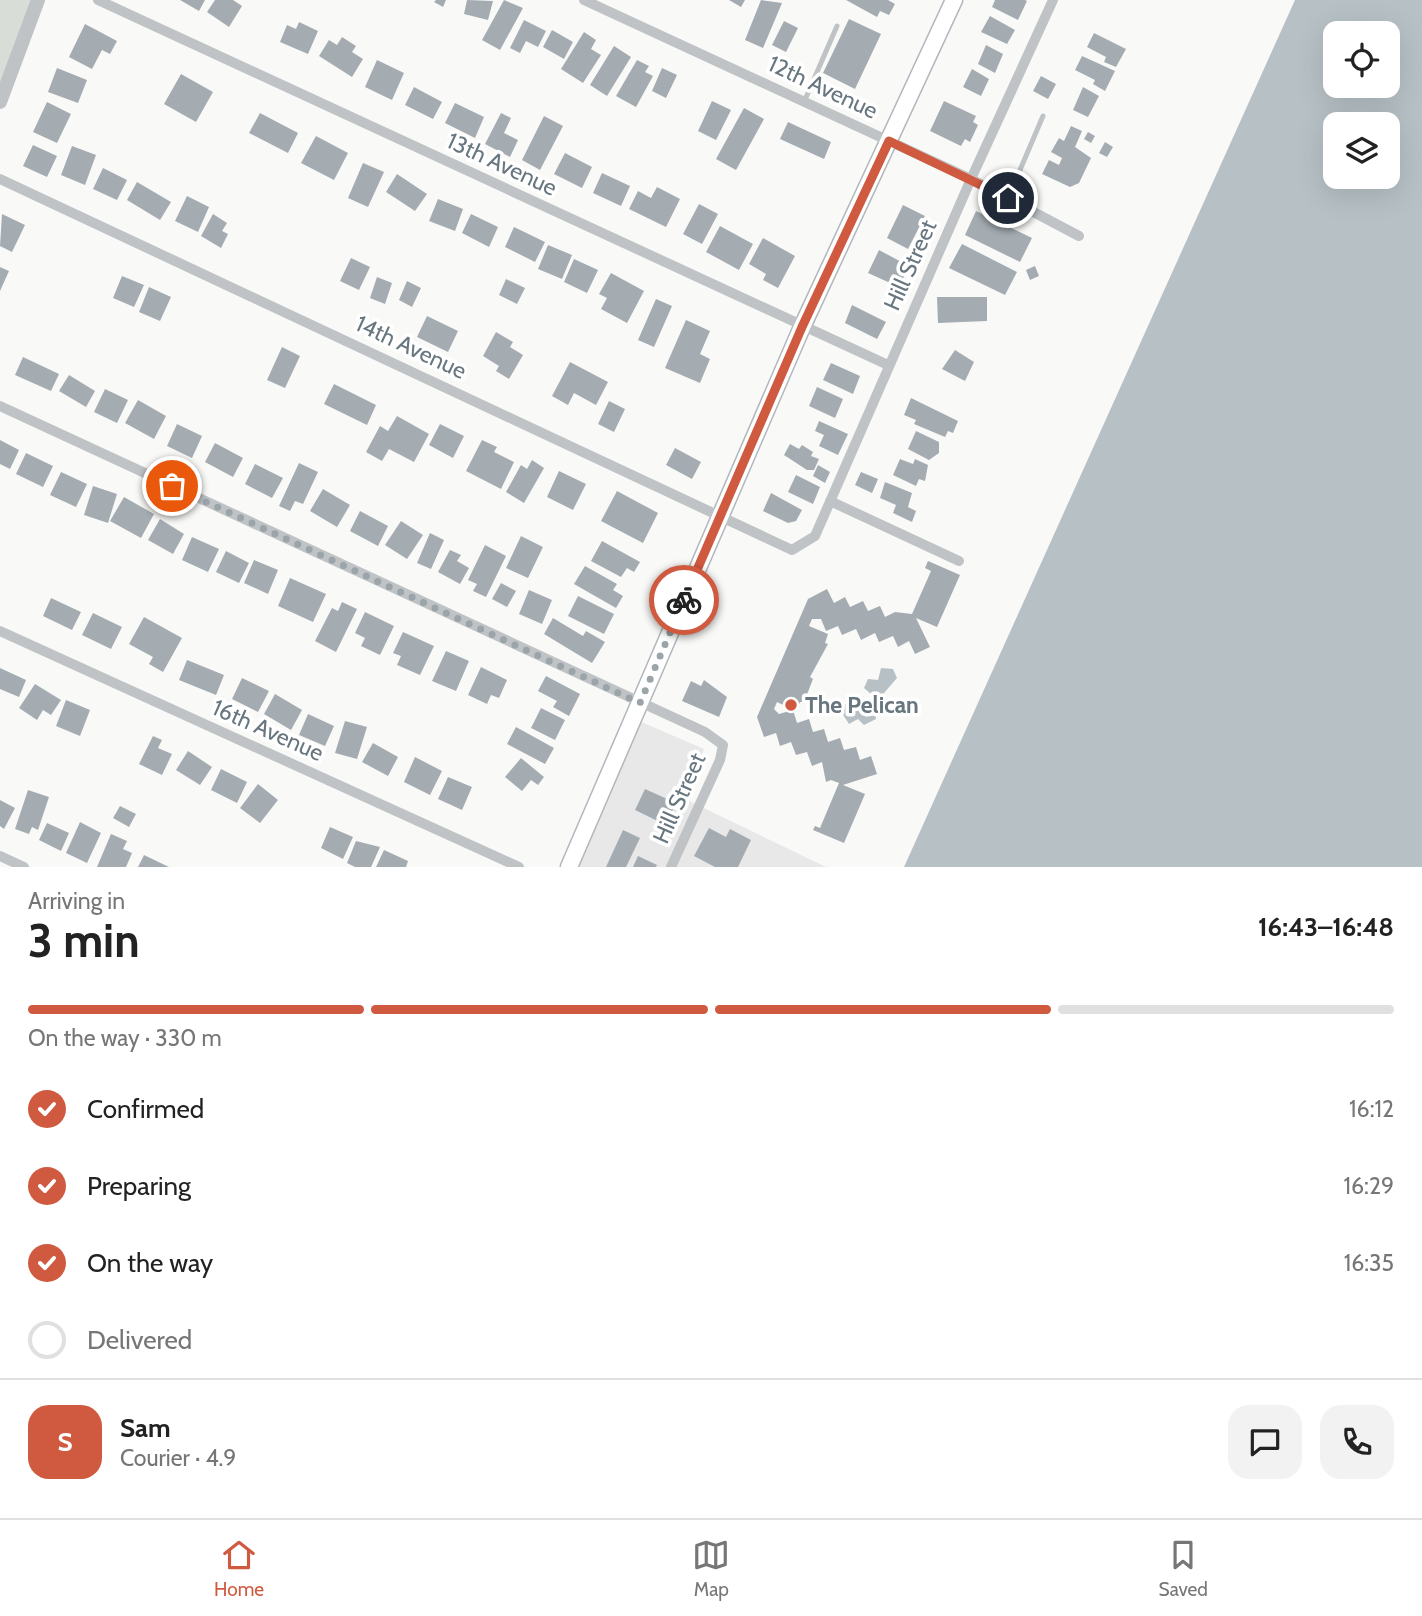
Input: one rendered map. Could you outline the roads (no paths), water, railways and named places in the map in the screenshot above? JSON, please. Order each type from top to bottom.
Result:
[{"type":"main road","points":[[569,867],[802,327],[954,0]]},
{"type":"street","points":[[0,102],[38,0]]},
{"type":"street","name":"13th Avenue","points":[[98,0],[888,365]]},
{"type":"street","name":"12th Avenue","points":[[584,0],[971,179],[1079,236]]},
{"type":"street","name":"Hill Street","points":[[804,545],[815,536],[888,365],[1053,0]]},
{"type":"street","name":"14th Avenue","points":[[0,178],[792,550],[804,545]]},
{"type":"street","points":[[0,406],[640,703]]},
{"type":"street","points":[[830,501],[959,561]]},
{"type":"street","name":"16th Avenue","points":[[0,631],[520,867]]},
{"type":"street","name":"Hill Street","points":[[640,703],[705,732],[723,745],[720,760],[671,867]]},
{"type":"street","points":[[0,856],[24,867]]},
{"type":"lane","points":[[804,102],[837,26]]},
{"type":"lane","points":[[1008,198],[1044,116]]},
{"type":"place","name":"The Pelican","points":[[791,705]]}]
